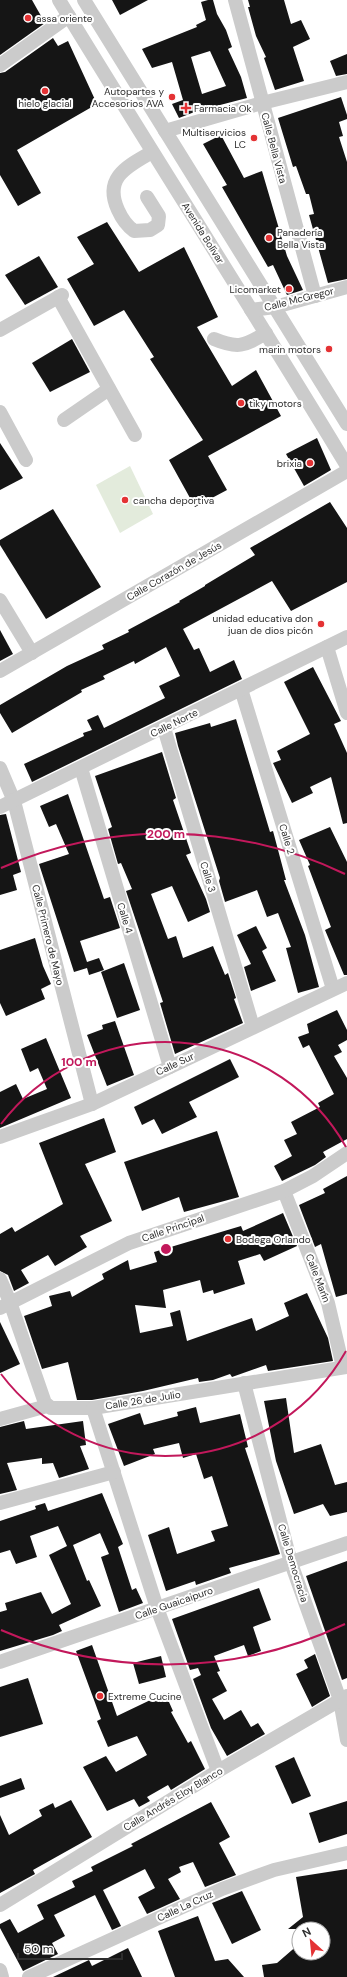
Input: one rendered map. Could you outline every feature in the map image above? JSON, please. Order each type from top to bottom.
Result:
[{"type":"street","name":"Avenida Bolívar","points":[[59,0],[347,466]]},
{"type":"street","points":[[84,0],[347,424]]},
{"type":"street","name":"Calle Bella Vista","points":[[235,0],[315,296]]},
{"type":"street","points":[[0,65],[69,16]]},
{"type":"street","points":[[165,132],[262,103],[347,82]]},
{"type":"street","points":[[147,197],[159,216],[158,225],[150,230],[134,231],[126,225],[121,217],[114,202],[112,191],[116,178],[126,168],[152,152]]},
{"type":"street","name":"Calle McGregor","points":[[251,310],[275,307],[347,287]]},
{"type":"street","points":[[0,330],[60,296],[135,435]]},
{"type":"street","points":[[214,340],[226,344],[245,346],[266,334]]},
{"type":"street","points":[[64,420],[110,389]]},
{"type":"street","points":[[0,412],[26,460]]},
{"type":"street","name":"Calle Corazón de Jesús","points":[[0,671],[347,471]]},
{"type":"street","points":[[0,600],[32,653]]},
{"type":"street","name":"Calle Norte","points":[[0,807],[164,728],[347,637]]},
{"type":"street","points":[[327,647],[347,713]]},
{"type":"street","name":"Calle 2","points":[[241,689],[333,989]]},
{"type":"street","name":"Calle 3","points":[[164,728],[253,1027]]},
{"type":"street","name":"Calle Primero de Mayo","points":[[0,768],[14,801],[92,1104]]},
{"type":"street","name":"Calle 4","points":[[81,768],[170,1067]]},
{"type":"street","name":"Calle Sur","points":[[0,1138],[92,1104],[347,982]]},
{"type":"street","name":"Calle Principal","points":[[5,1305],[129,1242],[284,1191],[314,1176],[347,1153]]},
{"type":"street","name":"Calle Marín","points":[[284,1191],[328,1303],[345,1367]]},
{"type":"street","points":[[0,1279],[5,1305],[47,1406],[0,1419]]},
{"type":"street","name":"Calle 26 de Julio","points":[[47,1406],[51,1408],[93,1408],[345,1367]]},
{"type":"street","name":"Calle Democracia","points":[[244,1383],[291,1563],[344,1698],[347,1740]]},
{"type":"street","points":[[93,1408],[157,1608],[218,1771]]},
{"type":"street","points":[[0,1503],[114,1472]]},
{"type":"street","name":"Calle Guaicaipuro","points":[[0,1662],[347,1543]]},
{"type":"street","name":"Calle Andrés Eloy Blanco","points":[[0,1905],[218,1771],[344,1698]]},
{"type":"street","name":"Calle La Cruz","points":[[29,1977],[222,1888],[274,1870],[347,1853]]},
{"type":"street","points":[[0,1970],[2,1977]]},
{"type":"green space","name":"cancha deportiva","points":[[130,466],[153,514],[120,533],[96,485]]},
{"type":"building","points":[[0,0],[32,0],[45,23],[0,55]]},
{"type":"building","points":[[112,0],[148,0],[120,15]]},
{"type":"building","points":[[213,0],[217,14],[226,30],[232,47],[228,49],[241,77],[247,98],[197,111],[179,118],[172,104],[183,100],[172,62],[152,68],[142,49],[197,27],[196,25],[206,20],[201,2]],"holes":[[[210,51],[226,86],[202,94],[191,57]]]},
{"type":"building","points":[[248,0],[284,0],[291,24],[301,20],[310,39],[293,47],[304,81],[275,90],[264,58],[266,57],[256,36],[248,7],[250,7]]},
{"type":"building","name":"hielo glacial","points":[[53,38],[58,46],[68,41],[97,104],[17,150],[41,193],[18,206],[0,175],[0,73],[5,72]]},
{"type":"building","points":[[347,54],[347,74],[336,76],[330,61]]},
{"type":"building","points":[[341,97],[347,115],[347,119],[339,122],[343,136],[339,137],[347,162],[347,279],[328,283],[309,215],[314,214],[309,194],[306,194],[296,166],[293,167],[278,118]]},
{"type":"building","points":[[221,135],[244,178],[262,171],[287,256],[303,290],[287,295],[273,265],[268,267],[222,187],[227,185],[203,144]]},
{"type":"building","points":[[107,222],[139,272],[184,247],[218,317],[197,327],[232,386],[256,370],[281,416],[208,456],[227,490],[195,507],[169,460],[203,440],[150,359],[154,357],[124,310],[94,326],[67,279],[94,264],[77,237]]},
{"type":"building","points":[[39,256],[58,287],[25,305],[5,275]]},
{"type":"building","points":[[72,339],[90,372],[50,392],[32,363]]},
{"type":"building","name":"brixia","points":[[317,438],[331,470],[304,486],[286,454]]},
{"type":"building","points":[[0,443],[23,478],[0,490]]},
{"type":"building","points":[[330,502],[347,528],[347,582],[291,611],[272,581],[183,629],[194,650],[199,648],[210,672],[234,660],[242,679],[32,782],[24,764],[84,736],[83,733],[92,730],[87,720],[98,715],[104,728],[165,698],[159,686],[180,676],[166,647],[135,664],[134,661],[103,676],[105,679],[81,690],[82,692],[12,733],[0,713],[0,705],[67,666],[104,649],[102,645],[129,632],[128,630],[180,602],[179,601],[255,555],[250,548]]},
{"type":"building","points":[[53,509],[101,587],[46,619],[0,545],[0,540]]},
{"type":"building","points":[[0,630],[13,654],[0,661]]},
{"type":"building","points":[[313,667],[341,721],[334,724],[347,753],[347,823],[343,824],[331,777],[310,787],[313,793],[292,803],[273,763],[281,760],[277,751],[310,734],[284,682]]},
{"type":"building","points":[[236,719],[270,832],[273,831],[286,880],[284,880],[305,935],[319,987],[298,993],[286,948],[291,947],[278,913],[267,917],[257,890],[225,902],[219,881],[220,878],[175,733],[210,723],[211,727]]},
{"type":"building","points":[[162,752],[176,798],[173,800],[191,853],[186,855],[206,899],[210,912],[188,922],[172,886],[151,894],[168,939],[176,936],[183,958],[213,946],[225,975],[228,973],[236,998],[234,999],[243,1023],[175,1054],[160,1003],[163,1002],[126,891],[132,889],[121,863],[118,864],[108,829],[112,827],[95,776]]},
{"type":"building","points":[[68,794],[104,899],[110,897],[120,928],[80,941],[87,962],[99,958],[104,970],[89,975],[87,968],[74,972],[39,864],[69,854],[56,824],[49,827],[40,806]]},
{"type":"building","points":[[6,814],[21,872],[13,875],[17,890],[0,895],[0,815]]},
{"type":"building","points":[[330,827],[347,862],[347,975],[344,975],[325,930],[331,927],[308,866],[310,865],[299,840]]},
{"type":"building","points":[[256,926],[267,948],[262,951],[276,981],[251,991],[244,967],[251,964],[237,935]]},
{"type":"building","points":[[35,938],[43,966],[51,984],[41,989],[45,999],[6,1016],[0,1003],[0,950]]},
{"type":"building","points":[[124,963],[140,1010],[117,1018],[101,972]]},
{"type":"building","points":[[337,1010],[347,1030],[347,1040],[338,1045],[342,1052],[334,1056],[347,1078],[347,1139],[323,1152],[326,1157],[315,1165],[282,1181],[274,1166],[292,1156],[284,1140],[297,1134],[291,1122],[320,1107],[318,1103],[334,1094],[309,1045],[303,1048],[298,1037],[309,1033],[307,1024]]},
{"type":"building","points":[[115,1021],[134,1075],[107,1086],[87,1035],[103,1029],[102,1025]]},
{"type":"building","points":[[46,1038],[71,1098],[0,1128],[0,1092],[16,1084],[23,1099],[47,1089],[38,1068],[30,1072],[21,1049]]},
{"type":"building","points":[[230,1059],[239,1077],[189,1102],[197,1117],[162,1134],[154,1119],[142,1125],[134,1107]]},
{"type":"building","points":[[104,1118],[116,1152],[85,1164],[112,1221],[80,1236],[87,1247],[55,1266],[48,1255],[21,1270],[29,1283],[14,1291],[8,1275],[0,1271],[0,1234],[12,1227],[15,1232],[63,1204],[39,1143]]},
{"type":"building","points":[[217,1131],[239,1197],[184,1212],[179,1197],[142,1211],[124,1162]]},
{"type":"building","points":[[347,1176],[347,1294],[336,1297],[321,1244],[315,1247],[299,1205],[325,1193],[323,1189]]},
{"type":"building","points":[[283,1213],[297,1246],[264,1261],[260,1254],[238,1261],[245,1284],[214,1294],[213,1290],[203,1293],[200,1280],[163,1290],[166,1308],[135,1305],[140,1333],[173,1326],[170,1313],[180,1310],[187,1341],[252,1318],[256,1331],[289,1316],[284,1303],[307,1293],[328,1338],[333,1361],[268,1371],[266,1365],[232,1377],[230,1374],[213,1380],[199,1382],[198,1378],[143,1391],[92,1400],[77,1400],[68,1362],[42,1369],[24,1316],[52,1306],[49,1296],[70,1291],[72,1297],[104,1279],[102,1274],[128,1260],[130,1270],[157,1262],[154,1252],[241,1226],[243,1231]]},
{"type":"building","points":[[0,1322],[20,1364],[0,1373]]},
{"type":"building","points":[[286,1398],[294,1453],[321,1444],[335,1485],[347,1482],[347,1512],[330,1516],[323,1504],[294,1514],[276,1461],[264,1401]]},
{"type":"building","points":[[196,1407],[200,1423],[240,1414],[248,1447],[245,1448],[280,1554],[229,1568],[231,1573],[196,1585],[195,1581],[166,1591],[148,1535],[169,1527],[177,1554],[215,1541],[211,1531],[228,1526],[212,1476],[204,1479],[196,1454],[183,1458],[179,1443],[153,1449],[155,1454],[124,1466],[108,1424],[140,1413],[144,1425],[178,1416],[177,1412]]},
{"type":"building","points":[[24,1421],[26,1429],[83,1421],[86,1445],[80,1446],[89,1469],[59,1478],[53,1463],[42,1464],[42,1458],[7,1463],[17,1490],[0,1494],[0,1427]]},
{"type":"building","points":[[102,1493],[123,1544],[118,1547],[132,1590],[136,1588],[143,1603],[119,1612],[101,1557],[109,1554],[100,1533],[73,1545],[87,1581],[89,1580],[101,1606],[59,1625],[62,1631],[0,1651],[0,1612],[7,1610],[5,1603],[41,1592],[52,1614],[71,1604],[49,1555],[67,1546],[58,1526],[30,1536],[37,1557],[16,1564],[10,1550],[0,1553],[0,1521],[36,1509],[35,1506],[45,1503],[48,1511]]},
{"type":"building","points":[[347,1561],[347,1678],[342,1680],[306,1576]]},
{"type":"building","points":[[259,1588],[271,1620],[253,1627],[261,1651],[248,1656],[244,1645],[214,1656],[220,1671],[217,1672],[227,1691],[212,1699],[224,1720],[241,1710],[251,1727],[258,1723],[265,1734],[227,1756],[211,1728],[193,1679],[201,1675],[198,1668],[190,1670],[172,1619]]},
{"type":"building","points":[[92,1645],[117,1716],[165,1693],[173,1711],[171,1712],[188,1743],[191,1741],[205,1769],[171,1790],[168,1785],[147,1797],[150,1801],[139,1807],[134,1799],[107,1811],[83,1767],[106,1756],[116,1772],[147,1755],[137,1736],[108,1747],[97,1721],[101,1719],[76,1651]]},
{"type":"building","points":[[315,1654],[330,1696],[312,1707],[296,1674],[308,1668],[304,1660]]},
{"type":"building","points":[[161,1656],[166,1677],[139,1684],[133,1663]]},
{"type":"building","points":[[28,1678],[43,1724],[0,1737],[0,1687]]},
{"type":"building","points":[[294,1757],[311,1796],[292,1804],[275,1766]]},
{"type":"building","points":[[21,1778],[25,1789],[0,1798],[0,1786]]},
{"type":"building","points":[[71,1800],[92,1837],[33,1870],[35,1874],[0,1893],[0,1815],[9,1835],[42,1816],[39,1810],[53,1803],[55,1808]]},
{"type":"building","points":[[347,1801],[347,1834],[319,1843],[309,1813]]},
{"type":"building","points":[[211,1802],[230,1837],[219,1843],[236,1875],[205,1887],[193,1862],[179,1867],[181,1872],[168,1879],[180,1899],[147,1914],[138,1897],[155,1888],[145,1869],[103,1890],[121,1926],[112,1930],[95,1895],[54,1915],[65,1936],[52,1943],[58,1954],[23,1971],[0,1928],[0,1924],[10,1919],[18,1933],[44,1919],[37,1905],[75,1887],[72,1881],[93,1871],[91,1867],[133,1846],[131,1844]]},
{"type":"building","points":[[347,1869],[347,1977],[264,1977],[262,1965],[277,1963],[291,1951],[291,1961],[331,1961],[331,1921],[298,1921],[303,1917],[296,1877]]},
{"type":"building","points":[[242,1891],[261,1930],[232,1944],[212,1903]]},
{"type":"building","points":[[198,1916],[215,1961],[228,1959],[244,1977],[175,1977],[158,1931]]},
{"type":"building","points":[[128,1948],[142,1977],[53,1977],[89,1960],[92,1966]]},
{"type":"place","name":"assa oriente","points":[[28,18]]},
{"type":"place","name":"hielo glacial","points":[[45,91]]},
{"type":"place","name":"Autopartes y Accesorios AVA","points":[[172,97]]},
{"type":"place","name":"Farmacia Ok","points":[[186,108]]},
{"type":"place","name":"Multiservicios LC","points":[[254,138]]},
{"type":"place","name":"Panadería Bella Vista","points":[[269,238]]},
{"type":"place","name":"Licomarket","points":[[289,289]]},
{"type":"place","name":"marin motors","points":[[329,349]]},
{"type":"place","name":"tiky motors","points":[[241,403]]},
{"type":"place","name":"brixia","points":[[310,463]]},
{"type":"place","name":"cancha deportiva","points":[[125,500]]},
{"type":"place","name":"unidad educativa don juan de dios picón","points":[[321,624]]},
{"type":"place","name":"Bodega Orlando","points":[[228,1239]]},
{"type":"place","name":"Extreme Cucine","points":[[100,1696]]}]
